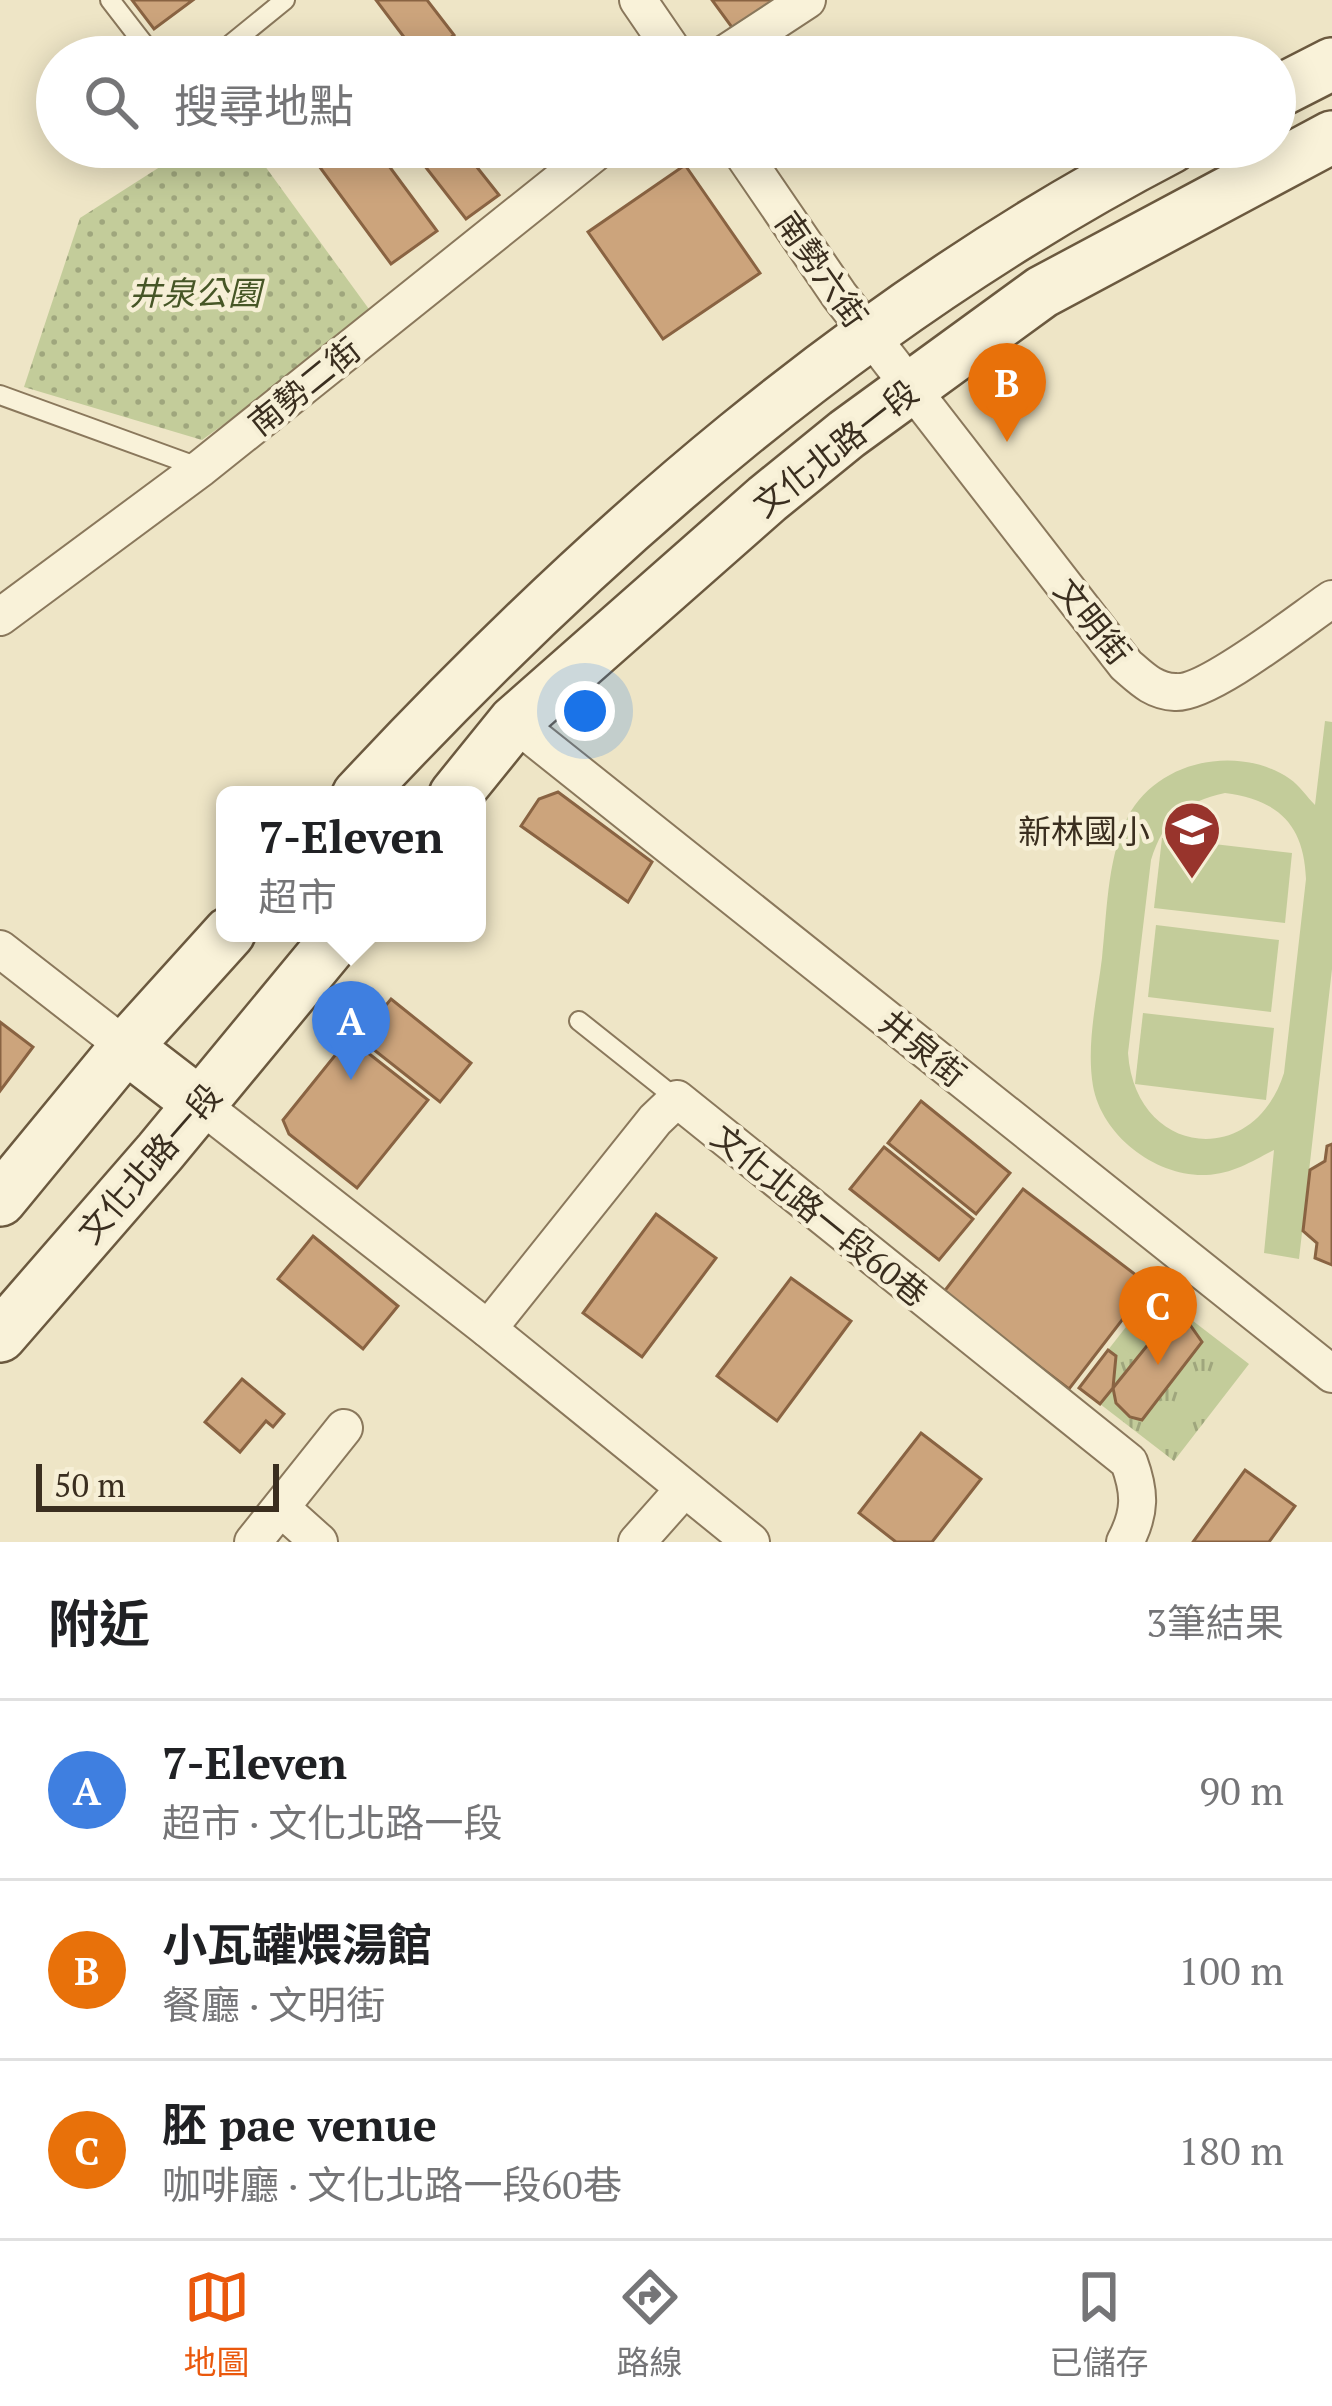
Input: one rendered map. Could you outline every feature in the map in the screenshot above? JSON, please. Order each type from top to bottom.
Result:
[{"type":"street","points":[[638,0],[663,36]]},
{"type":"street","points":[[752,36],[807,0]]},
{"type":"street","points":[[1296,82],[1332,64]]},
{"type":"street","name":"文化北路一段","points":[[1296,156],[1332,137]]},
{"type":"street","name":"南勢二街","points":[[0,617],[201,468],[576,168]]},
{"type":"street","name":"南勢六街","points":[[753,168],[909,388]]},
{"type":"street","points":[[366,786],[466,679],[721,448],[867,333],[1007,238],[1133,168]]},
{"type":"street","name":"文化北路一段","points":[[461,786],[514,722],[767,499],[909,388],[1042,292],[1274,168]]},
{"type":"street","name":"文明街","points":[[909,388],[1126,665],[1149,686],[1178,693],[1204,686],[1332,599]]},
{"type":"street","name":"井泉街","points":[[514,722],[1332,1374]]},
{"type":"street","points":[[0,1200],[126,1047],[221,942]]},
{"type":"street","name":"文化北路一段","points":[[0,1336],[334,942]]},
{"type":"street","points":[[0,949],[488,1329],[752,1542]]},
{"type":"street","points":[[488,1329],[676,1100]]},
{"type":"street","name":"文化北路一段60巷","points":[[676,1100],[1129,1462],[1139,1490],[1137,1519],[1125,1542]]},
{"type":"street","points":[[253,1542],[344,1428]]},
{"type":"street","points":[[637,1542],[684,1489]]},
{"type":"street","points":[[280,1508],[319,1542]]},
{"type":"lane","points":[[110,0],[138,36]]},
{"type":"lane","points":[[241,36],[285,0]]},
{"type":"lane","points":[[0,395],[201,468]]},
{"type":"lane","points":[[579,1021],[676,1100]]},
{"type":"green space","name":"井泉公園","points":[[158,168],[266,168],[374,316],[202,440],[24,387],[80,218]]},
{"type":"green space","points":[[1325,721],[1332,722],[1332,969],[1299,1259],[1264,1253],[1274,1150],[1234,1170],[1206,1175],[1187,1174],[1151,1161],[1107,1121],[1093,1086],[1091,1054],[1111,872],[1119,839],[1137,802],[1174,773],[1221,761],[1268,768],[1293,782],[1315,805]],"holes":[[[1225,793],[1244,796],[1285,818],[1304,860],[1306,879],[1284,1073],[1269,1105],[1248,1126],[1223,1137],[1197,1138],[1172,1130],[1151,1113],[1135,1087],[1128,1053],[1151,860],[1169,823],[1187,807]]]},
{"type":"green space","points":[[1162,838],[1292,853],[1285,923],[1154,908]]},
{"type":"green space","points":[[1156,925],[1279,940],[1271,1012],[1148,997]]},
{"type":"green space","points":[[1143,1013],[1274,1028],[1266,1100],[1135,1084]]},
{"type":"green space","points":[[1154,1291],[1249,1364],[1174,1461],[1100,1404],[1113,1387],[1116,1356],[1108,1350]]},
{"type":"building","points":[[132,0],[193,0],[154,29]]},
{"type":"building","points":[[376,0],[427,0],[454,35],[453,36],[403,36]]},
{"type":"building","points":[[712,0],[790,0],[740,36]]},
{"type":"building","points":[[320,168],[390,168],[437,231],[391,264]]},
{"type":"building","points":[[426,168],[478,168],[499,195],[466,219]]},
{"type":"building","points":[[687,168],[760,273],[663,339],[588,232]]},
{"type":"building","points":[[558,792],[652,862],[628,902],[521,826],[539,799]]},
{"type":"building","points":[[391,999],[471,1063],[440,1102],[359,1038]]},
{"type":"building","points":[[0,1022],[33,1047],[0,1091]]},
{"type":"building","points":[[349,1038],[428,1100],[357,1188],[289,1134],[283,1120]]},
{"type":"building","points":[[921,1101],[1010,1173],[976,1214],[888,1143]]},
{"type":"building","points":[[1332,1144],[1332,1265],[1315,1258],[1317,1243],[1303,1231],[1310,1170],[1325,1161],[1327,1146]]},
{"type":"building","points":[[884,1147],[973,1219],[939,1260],[850,1189]]},
{"type":"building","points":[[1023,1189],[1149,1285],[1069,1389],[943,1293]]},
{"type":"building","points":[[656,1214],[716,1258],[642,1357],[583,1313]]},
{"type":"building","points":[[313,1236],[398,1306],[363,1349],[278,1279]]},
{"type":"building","points":[[791,1278],[851,1321],[777,1421],[717,1376]]},
{"type":"building","points":[[1171,1316],[1188,1322],[1202,1342],[1142,1420],[1130,1417],[1116,1403],[1113,1388]]},
{"type":"building","points":[[1108,1350],[1116,1356],[1113,1388],[1100,1404],[1079,1388]]},
{"type":"building","points":[[242,1379],[284,1414],[273,1427],[266,1421],[240,1452],[205,1422]]},
{"type":"building","points":[[921,1433],[981,1479],[932,1542],[896,1542],[859,1513]]},
{"type":"building","points":[[1245,1470],[1295,1506],[1269,1542],[1193,1542]]},
{"type":"place","name":"小瓦罐煨湯館","points":[[1007,442]]},
{"type":"place","name":"新林國小","points":[[1192,881]]},
{"type":"place","name":"7-Eleven","points":[[351,1080]]},
{"type":"place","name":"胚 pae venue","points":[[1158,1365]]}]
